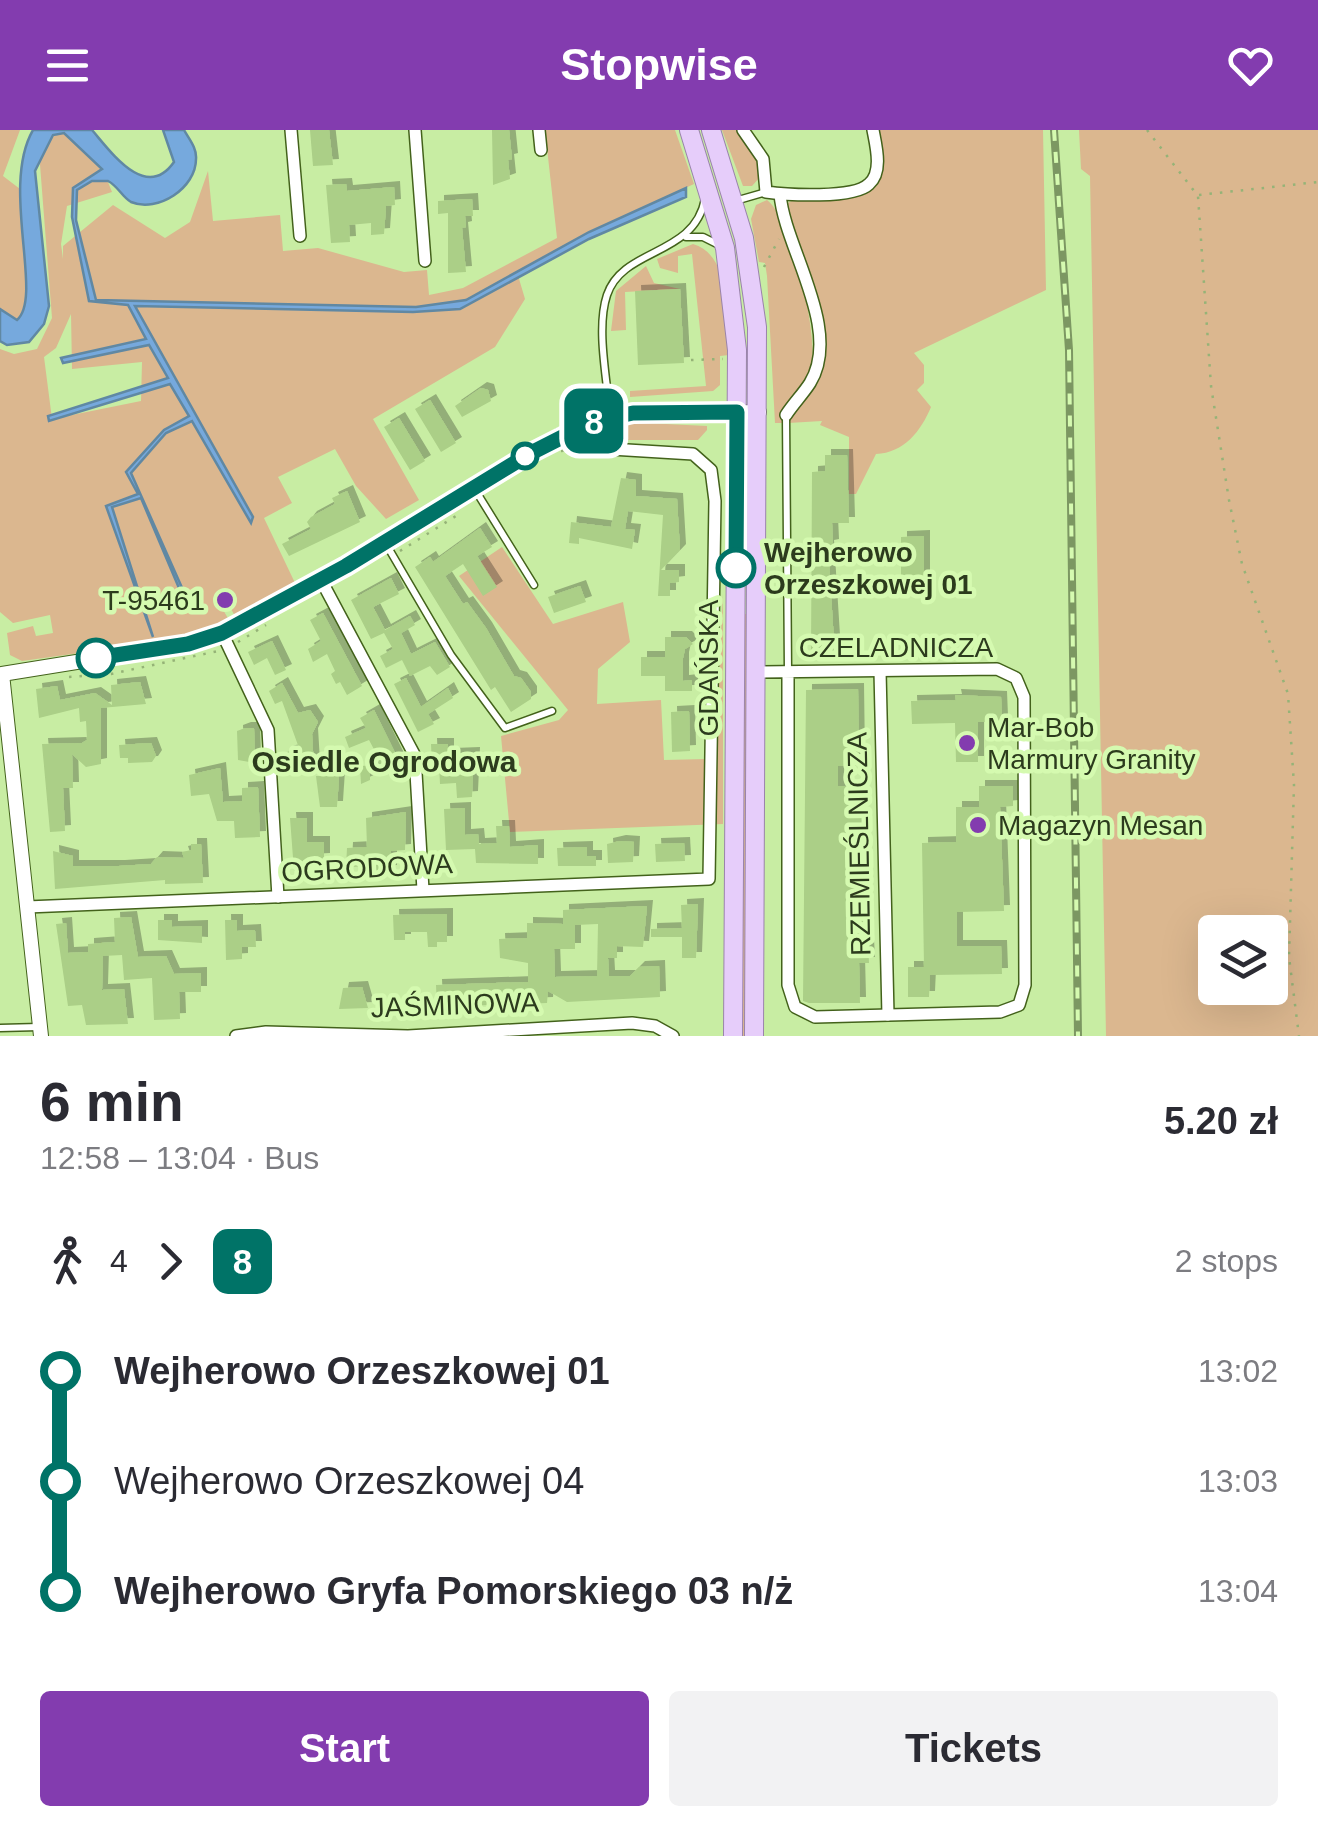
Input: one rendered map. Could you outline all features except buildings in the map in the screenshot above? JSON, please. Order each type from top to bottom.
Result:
[{"type":"main road","name":"GDAŃSKA","points":[[690,130],[724,248],[735,323],[733,1036]]},
{"type":"main road","name":"GDAŃSKA","points":[[711,130],[732,194],[752,290],[759,412],[756,1036]]},
{"type":"street","points":[[291,130],[300,236]]},
{"type":"street","points":[[414,130],[425,262]]},
{"type":"street","points":[[540,130],[542,150]]},
{"type":"street","points":[[743,130],[763,159],[782,217],[810,280],[816,316],[812,380],[786,415]]},
{"type":"street","points":[[773,193],[859,190],[870,184],[877,171],[873,130]]},
{"type":"street","points":[[41,1031],[1,674],[188,644],[222,633],[322,580],[560,436],[610,415],[759,412]]},
{"type":"street","points":[[610,415],[611,450]]},
{"type":"street","name":"OGRODOWA","points":[[28,907],[709,879],[715,501],[711,470],[692,454],[611,450]]},
{"type":"street","points":[[322,580],[415,756],[423,890]]},
{"type":"street","points":[[222,633],[234,645],[268,730],[278,897]]},
{"type":"street","name":"CZELADNICZA","points":[[756,672],[997,670],[1016,678],[1024,696],[1024,996],[1020,1005],[1000,1012],[816,1017],[795,1008],[788,985],[788,672]]},
{"type":"street","name":"RZEMIEŚLNICZA","points":[[880,671],[888,1015]]},
{"type":"street","name":"JAŚMINOWA","points":[[236,1036],[266,1032],[408,1036],[632,1023],[654,1026],[673,1036]]},
{"type":"lane","points":[[610,415],[608,295],[625,272],[685,237],[701,218],[708,183]]},
{"type":"lane","points":[[732,194],[773,193]]},
{"type":"lane","points":[[685,237],[702,237],[724,248]]},
{"type":"lane","points":[[786,415],[788,672]]},
{"type":"lane","points":[[474,488],[534,585]]},
{"type":"lane","points":[[385,543],[451,655],[506,728],[552,711]]},
{"type":"lane","points":[[0,1028],[41,1031]]},
{"type":"path","points":[[1147,130],[1198,196],[1211,386],[1228,500],[1242,564],[1288,694],[1294,785],[1289,957],[1299,1036]]},
{"type":"path","points":[[1198,196],[1318,182]]},
{"type":"path","points":[[691,360],[724,359]]},
{"type":"path","points":[[557,453],[570,447],[611,450]]},
{"type":"path","points":[[64,677],[112,674],[234,645]]},
{"type":"shaded area","points":[[0,130],[20,130],[3,176],[20,189],[33,319],[0,327]]},
{"type":"shaded area","points":[[49,130],[77,130],[100,162],[112,192],[67,206],[61,244],[63,259],[63,246],[113,205],[165,238],[190,222],[208,171],[213,221],[280,215],[283,251],[318,248],[404,272],[427,270],[429,295],[463,288],[557,238],[545,130],[675,130],[694,184],[591,231],[517,272],[525,299],[495,347],[373,419],[419,500],[386,519],[356,486],[335,449],[278,477],[292,503],[264,518],[296,585],[236,618],[230,607],[237,602],[229,589],[215,596],[229,620],[173,640],[22,661],[10,655],[7,633],[33,626],[36,636],[53,633],[50,615],[13,623],[0,612],[0,349],[14,354],[37,349],[52,318],[39,152]],"holes":[[[71,314],[72,369],[142,362],[141,401],[52,419],[44,357],[56,348]]]},
{"type":"shaded area","points":[[722,130],[740,130],[759,158],[760,177],[752,186],[743,186]]},
{"type":"shaded area","points":[[875,130],[1043,130],[1046,290],[914,353],[924,365],[924,383],[917,390],[931,407],[927,416],[903,445],[876,454],[856,494],[849,494],[849,437],[820,425],[822,421],[788,423],[814,386],[822,344],[816,298],[784,214],[786,204],[795,199],[873,185]]},
{"type":"shaded area","points":[[1079,130],[1318,130],[1318,1036],[1106,1036],[1090,176],[1081,169]]},
{"type":"shaded area","points":[[767,200],[776,211],[794,253],[813,354],[811,369],[782,423],[775,423],[767,276],[765,263],[759,262],[751,219],[756,205]]},
{"type":"shaded area","points":[[693,244],[715,261],[724,290],[729,355],[720,356],[720,385],[713,391],[630,397],[630,391],[706,386],[692,254],[678,256],[678,273],[660,268],[657,259]]},
{"type":"shaded area","points":[[646,266],[654,283],[680,289],[625,292],[626,330],[611,331],[616,291]]},
{"type":"shaded area","points":[[625,422],[707,426],[707,430],[698,440],[627,440],[619,431]]},
{"type":"shaded area","points":[[502,547],[553,624],[623,602],[630,642],[598,669],[597,704],[661,700],[664,760],[707,759],[718,695],[723,594],[723,824],[510,832],[501,736],[559,720],[568,710],[459,576]]},
{"type":"shaded area","points":[[741,614],[747,614],[749,652],[746,1036],[738,1036]]},
{"type":"water","points":[[33,130],[92,130],[130,169],[152,177],[174,162],[163,130],[184,130],[194,147],[196,159],[190,179],[174,196],[163,201],[131,202],[108,181],[92,181],[77,190],[76,220],[96,300],[416,307],[466,300],[589,232],[686,188],[686,197],[589,239],[460,309],[413,312],[135,306],[253,517],[251,523],[192,421],[166,433],[131,473],[187,599],[184,600],[141,498],[112,507],[153,637],[106,506],[138,494],[126,472],[164,430],[189,416],[170,384],[49,421],[48,416],[168,378],[149,345],[63,363],[61,358],[146,339],[128,305],[89,301],[72,217],[73,188],[102,169],[64,133],[53,135],[35,171],[49,306],[44,324],[29,342],[7,345],[0,341],[0,309],[17,320],[24,308],[20,180]]},
{"type":"railway","points":[[1054,130],[1069,350],[1078,1036]]},
{"type":"bus line","name":"8","points":[[96,658],[188,644],[222,633],[346,566],[560,436],[610,415],[737,412],[736,568]]},
{"type":"place","name":"Wejherowo Orzeszkowej 01","points":[[736,568]]},
{"type":"place","name":"T-95461","points":[[225,600]]},
{"type":"place","name":"Mar-Bob Marmury Granity","points":[[967,743]]},
{"type":"place","name":"Magazyn Mesan","points":[[978,825]]},
{"type":"district","name":"Osiedle Ogrodowa","points":[[384,761]]}]
